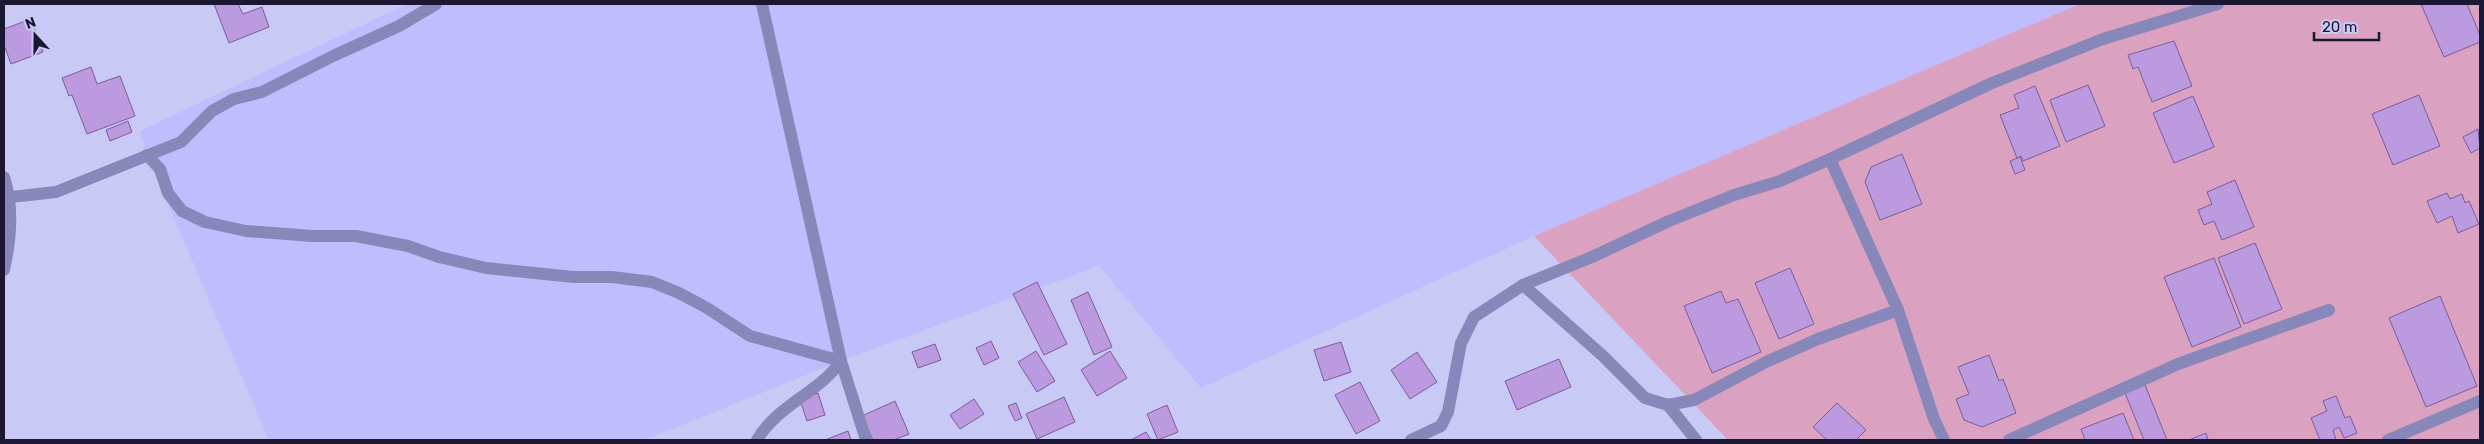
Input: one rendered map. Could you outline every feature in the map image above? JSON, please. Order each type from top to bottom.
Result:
[{"type":"street","points":[[11,197],[56,192],[181,142],[212,111],[234,99],[262,92],[333,56],[399,26],[436,4]]},
{"type":"street","points":[[762,4],[841,361],[866,440]]},
{"type":"street","points":[[1411,440],[1441,426],[1448,412],[1461,343],[1474,317],[1523,285],[1592,258],[1669,221],[1734,195],[1780,181],[1992,83],[2103,39],[2218,4]]},
{"type":"street","points":[[147,155],[160,169],[168,193],[182,211],[204,222],[246,231],[312,236],[356,236],[408,246],[439,257],[495,269],[573,277],[612,276],[652,282],[707,308],[750,336],[841,361]]},
{"type":"street","points":[[1830,159],[1898,310],[1934,419],[1944,440]]},
{"type":"street","points":[[4,177],[11,197],[9,247],[4,270]]},
{"type":"street","points":[[1523,285],[1603,356],[1645,398],[1668,405],[1694,400],[1766,362],[1809,343],[1898,310]]},
{"type":"street","points":[[2009,440],[2178,364],[2329,310]]},
{"type":"street","points":[[757,440],[793,403],[833,372],[841,361]]},
{"type":"street","points":[[2388,440],[2480,401]]},
{"type":"street","points":[[1668,405],[1696,440]]},
{"type":"shaded area","points":[[407,4],[2080,4],[1534,236],[1201,388],[1099,266],[841,361],[645,440],[269,440],[147,155],[140,131]]},
{"type":"shaded area","points":[[2080,4],[2480,4],[2480,440],[1728,440],[1534,236]]},
{"type":"building","points":[[214,4],[238,4],[243,14],[262,7],[269,27],[229,43]]},
{"type":"building","points":[[2421,4],[2467,4],[2480,35],[2480,42],[2444,57]]},
{"type":"building","points":[[31,19],[43,52],[11,64],[4,45],[4,29]]},
{"type":"building","points":[[2174,41],[2192,86],[2152,102],[2138,67],[2133,69],[2128,55]]},
{"type":"building","points":[[91,67],[97,84],[120,76],[135,116],[87,134],[72,95],[69,96],[62,78]]},
{"type":"building","points":[[2088,85],[2105,126],[2066,142],[2050,100]]},
{"type":"building","points":[[2035,86],[2060,146],[2023,161],[2021,156],[2017,158],[2000,115],[2019,108],[2014,95]]},
{"type":"building","points":[[2419,95],[2440,146],[2393,165],[2372,114]]},
{"type":"building","points":[[2193,96],[2214,147],[2174,163],[2153,113]]},
{"type":"building","points":[[128,121],[132,132],[110,141],[106,130]]},
{"type":"building","points":[[2478,129],[2480,148],[2471,153],[2463,137]]},
{"type":"building","points":[[1902,154],[1922,204],[1880,220],[1865,182],[1871,167]]},
{"type":"building","points":[[2020,157],[2025,170],[2015,174],[2010,161]]},
{"type":"building","points":[[2235,180],[2254,227],[2222,240],[2214,221],[2204,225],[2198,210],[2212,204],[2207,192]]},
{"type":"building","points":[[2447,193],[2450,199],[2462,194],[2465,203],[2469,201],[2479,224],[2458,233],[2452,216],[2437,223],[2427,201]]},
{"type":"building","points":[[2255,243],[2282,309],[2244,324],[2218,258]]},
{"type":"building","points":[[2214,258],[2241,327],[2192,347],[2164,277]]},
{"type":"building","points":[[1790,268],[1814,324],[1779,339],[1755,283]]},
{"type":"building","points":[[1037,282],[1067,344],[1044,355],[1013,294]]},
{"type":"building","points":[[1721,291],[1726,303],[1738,299],[1761,352],[1712,373],[1684,306]]},
{"type":"building","points":[[1088,292],[1112,347],[1094,355],[1071,300]]},
{"type":"building","points":[[2440,296],[2477,386],[2426,407],[2389,318]]},
{"type":"building","points":[[991,341],[999,358],[984,365],[976,348]]},
{"type":"building","points":[[1341,342],[1351,372],[1324,381],[1314,350]]},
{"type":"building","points":[[935,344],[941,360],[918,368],[912,352]]},
{"type":"building","points":[[1036,351],[1055,381],[1037,392],[1018,362]]},
{"type":"building","points":[[1110,351],[1127,378],[1097,396],[1081,370]]},
{"type":"building","points":[[1417,352],[1437,382],[1410,399],[1391,370]]},
{"type":"building","points":[[1989,355],[1999,381],[2003,379],[2016,413],[1982,427],[1964,420],[1956,399],[1969,394],[1958,367]]},
{"type":"building","points":[[1559,359],[1571,387],[1517,410],[1505,381]]},
{"type":"building","points":[[1360,382],[1380,421],[1356,434],[1335,395]]},
{"type":"building","points":[[2145,385],[2167,440],[2144,440],[2125,393]]},
{"type":"building","points":[[818,393],[825,415],[807,421],[800,400]]},
{"type":"building","points":[[2336,396],[2345,418],[2350,416],[2357,433],[2344,438],[2339,427],[2333,430],[2336,440],[2320,440],[2311,418],[2327,411],[2323,401]]},
{"type":"building","points":[[1064,397],[1075,422],[1037,439],[1026,414]]},
{"type":"building","points":[[974,399],[984,414],[960,429],[950,415]]},
{"type":"building","points":[[895,401],[909,434],[894,440],[873,440],[862,416]]},
{"type":"building","points":[[1016,403],[1022,418],[1015,421],[1008,406]]},
{"type":"building","points":[[1837,403],[1866,430],[1856,440],[1827,440],[1813,427]]},
{"type":"building","points":[[1167,405],[1178,432],[1158,440],[1147,414]]},
{"type":"building","points":[[2123,413],[2134,440],[2085,440],[2081,429]]},
{"type":"building","points":[[848,431],[851,440],[825,440]]},
{"type":"building","points":[[1146,432],[1151,440],[1131,440]]},
{"type":"building","points":[[2206,433],[2208,440],[2189,440]]}]
